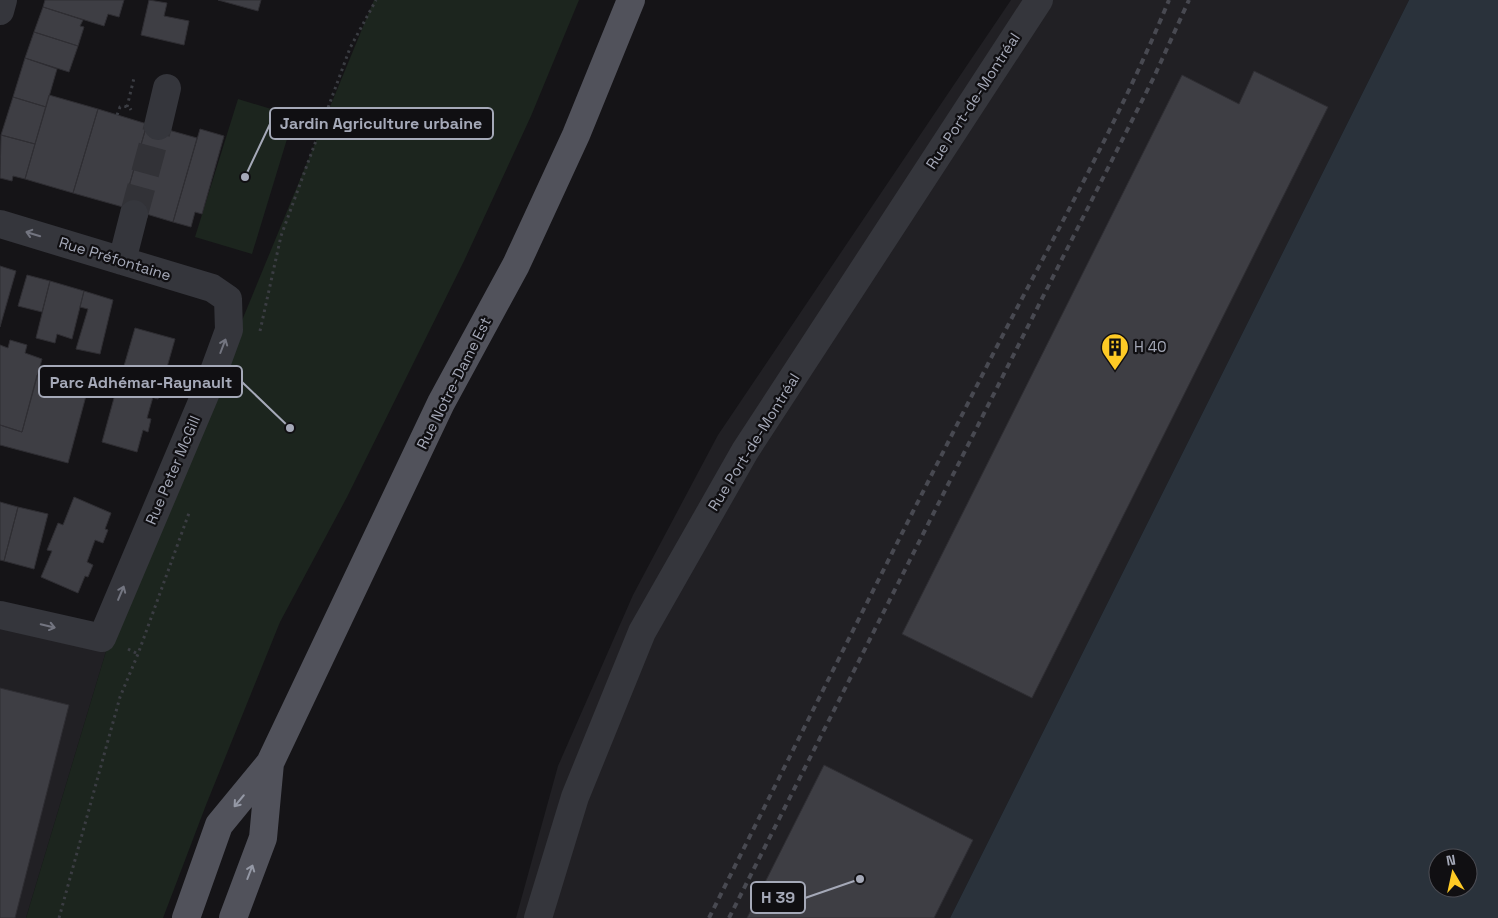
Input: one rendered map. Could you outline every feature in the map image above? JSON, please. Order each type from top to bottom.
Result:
[{"type":"main road","name":"Rue Notre-Dame Est","points":[[186,918],[219,825],[270,764],[441,403],[516,265],[576,135],[631,0]]},
{"type":"main road","name":"Rue Notre-Dame Est","points":[[233,918],[263,838],[270,764]]},
{"type":"street","points":[[0,10],[3,0]]},
{"type":"street","name":"Rue Port-de-Montréal","points":[[538,918],[575,797],[642,632],[745,451],[1039,0]]},
{"type":"street","points":[[158,126],[167,88]]},
{"type":"street","points":[[122,261],[134,214]]},
{"type":"street","name":"Rue Préfontaine","points":[[0,224],[212,288],[228,299]]},
{"type":"street","name":"Rue Peter McGill","points":[[0,615],[102,638],[206,390],[229,330],[228,299]]},
{"type":"path","points":[[127,106],[134,78]]},
{"type":"path","points":[[117,115],[120,107],[127,106]]},
{"type":"path","points":[[127,106],[131,110],[129,118]]},
{"type":"shaded area","points":[[374,0],[579,0],[531,116],[464,261],[347,497],[280,622],[206,805],[163,918],[26,918],[107,648]]},
{"type":"shaded area","points":[[1011,0],[1409,0],[950,918],[516,918],[558,766],[633,595],[718,435]]},
{"type":"shaded area","points":[[1409,0],[1498,0],[1498,918],[950,918]]},
{"type":"shaded area","points":[[238,99],[294,116],[252,254],[195,237]]},
{"type":"shaded area","points":[[0,621],[107,648],[26,918],[0,918]]},
{"type":"building","points":[[45,0],[124,0],[119,17],[108,14],[104,26],[43,7]]},
{"type":"building","points":[[149,0],[167,3],[164,16],[189,21],[184,45],[141,35]]},
{"type":"building","points":[[218,0],[261,0],[258,11]]},
{"type":"building","points":[[43,7],[83,20],[80,26],[84,27],[78,46],[34,32]]},
{"type":"building","points":[[34,32],[78,46],[69,72],[25,58]]},
{"type":"building","points":[[25,58],[57,69],[46,107],[13,97]]},
{"type":"building","name":"H 40","points":[[1254,71],[1328,107],[1032,698],[902,634],[1182,75],[1239,104]]},
{"type":"building","points":[[49,95],[98,109],[73,193],[25,179]]},
{"type":"building","points":[[13,97],[46,107],[35,144],[1,135]]},
{"type":"building","points":[[98,109],[147,124],[123,207],[73,193]]},
{"type":"building","points":[[147,124],[197,138],[173,222],[123,207]]},
{"type":"building","points":[[200,129],[224,136],[202,214],[195,212],[191,227],[173,222]]},
{"type":"building","points":[[1,135],[35,144],[25,179],[13,176],[12,181],[0,178]]},
{"type":"building","points":[[0,266],[16,271],[0,327]]},
{"type":"building","points":[[27,275],[50,281],[42,312],[18,306]]},
{"type":"building","points":[[50,281],[84,291],[72,339],[57,334],[55,343],[36,338]]},
{"type":"building","points":[[84,291],[113,300],[100,354],[76,349],[88,309],[80,307]]},
{"type":"building","points":[[135,328],[175,339],[158,399],[131,392],[137,370],[124,366]]},
{"type":"building","points":[[10,340],[27,345],[25,353],[42,359],[22,432],[0,425],[0,345],[8,348]]},
{"type":"building","points":[[37,375],[87,392],[68,463],[0,445],[0,425],[22,432]]},
{"type":"building","points":[[117,387],[153,397],[147,418],[151,419],[148,432],[143,430],[137,452],[102,442]]},
{"type":"building","points":[[74,497],[111,513],[105,529],[108,530],[103,543],[95,540],[87,562],[93,565],[88,577],[85,576],[78,593],[41,577],[52,551],[47,550],[58,523],[63,525]]},
{"type":"building","points":[[0,502],[18,507],[4,561],[0,560]]},
{"type":"building","points":[[18,507],[48,514],[34,569],[4,561]]},
{"type":"building","points":[[0,688],[69,705],[15,918],[0,918]]},
{"type":"building","points":[[824,765],[973,840],[934,918],[747,918]]},
{"type":"tunnel","points":[[134,214],[158,126]]},
{"type":"railway","points":[[709,918],[954,430],[1106,137],[1169,0]]},
{"type":"railway","points":[[729,918],[1154,77],[1189,0]]},
{"type":"place","name":"Jardin Agriculture urbaine","points":[[245,177]]},
{"type":"place","name":"H 40","points":[[1115,371]]},
{"type":"place","name":"Parc Adhémar-Raynault","points":[[290,428]]},
{"type":"place","name":"H 39","points":[[860,879]]}]
